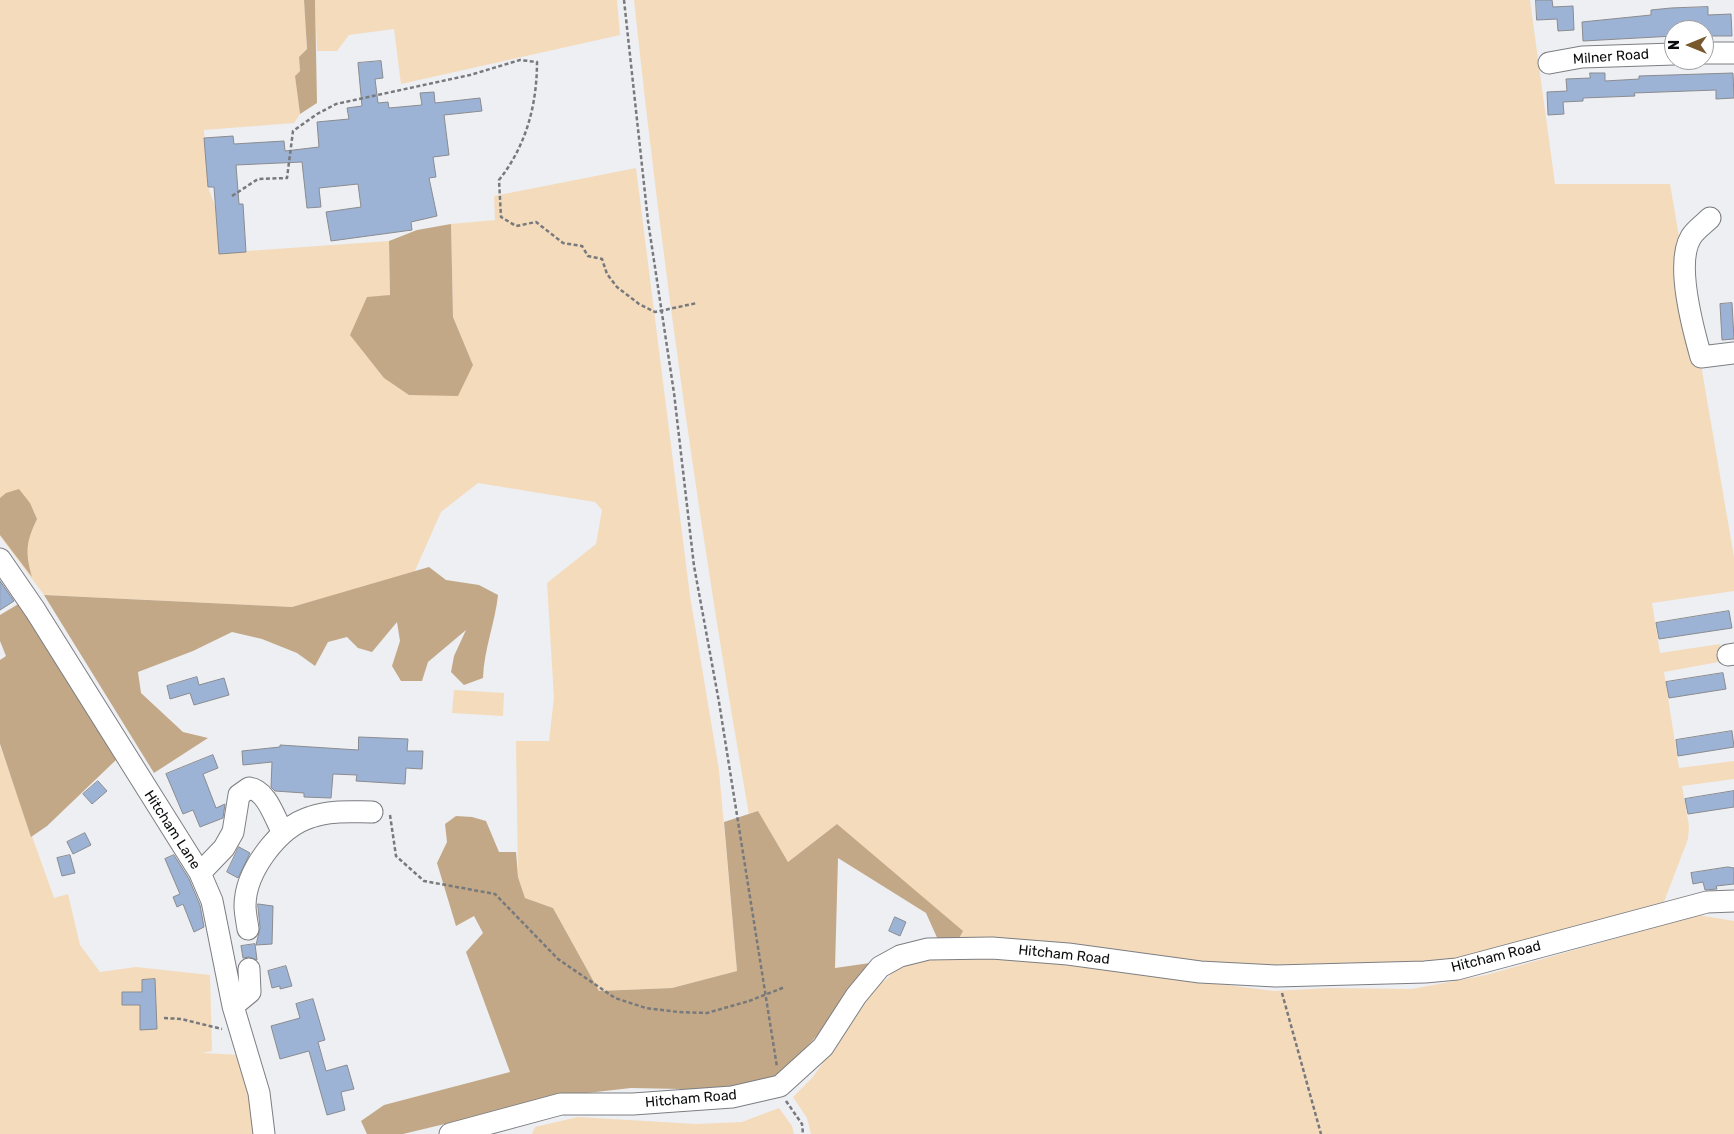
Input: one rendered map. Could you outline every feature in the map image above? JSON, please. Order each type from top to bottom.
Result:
[{"type":"street","points":[[1714,53],[1734,53]]},
{"type":"street","name":"Milner Road","points":[[1549,63],[1582,57],[1664,54]]},
{"type":"street","points":[[1710,218],[1690,237],[1684,267],[1690,319],[1701,357],[1734,353]]},
{"type":"street","name":"Hitcham Lane","points":[[0,559],[35,610],[200,873],[212,902],[233,1006],[243,1033],[259,1093],[264,1134]]},
{"type":"street","points":[[200,873],[224,848],[233,832],[239,795],[248,788],[255,788],[263,795],[283,833]]},
{"type":"street","points":[[248,929],[245,905],[252,879],[260,858],[283,833],[312,816],[330,812],[372,812]]},
{"type":"street","name":"Hitcham Road","points":[[450,1134],[561,1104],[633,1104],[732,1097],[780,1086],[823,1048],[856,996],[880,967],[900,956],[928,949],[992,948],[1058,953],[1200,972],[1276,976],[1425,972],[1457,969],[1707,902],[1734,901]]},
{"type":"street","points":[[233,1006],[250,992],[249,969]]},
{"type":"path","points":[[624,0],[648,221],[674,393],[694,566],[719,702],[780,1086],[789,1108],[802,1124],[803,1134]]},
{"type":"path","points":[[232,196],[258,179],[287,178],[293,131],[317,114],[336,104],[470,75],[520,60],[537,62],[537,80],[526,138],[513,163],[500,180],[501,217],[516,226],[536,222],[562,243],[582,246],[588,256],[602,259],[606,274],[617,287],[639,304],[655,312],[697,303]]},
{"type":"path","points":[[372,812],[390,814],[396,856],[424,880],[494,894],[558,959],[615,998],[646,1008],[678,1012],[707,1012],[749,1001],[785,987]]},
{"type":"path","points":[[1276,976],[1321,1134]]},
{"type":"path","points":[[164,1018],[180,1019],[243,1033]]},
{"type":"shaded area","points":[[0,0],[304,0],[307,49],[299,57],[300,71],[295,76],[300,114],[294,123],[204,130],[208,187],[215,206],[219,253],[389,241],[390,296],[473,365],[453,317],[451,224],[495,220],[494,196],[636,168],[690,596],[719,770],[737,971],[672,988],[599,991],[553,908],[525,898],[518,877],[516,741],[549,741],[554,698],[547,583],[596,544],[602,510],[595,502],[478,483],[441,512],[414,573],[292,607],[44,595],[0,536]]},
{"type":"shaded area","points":[[304,0],[315,0],[317,103],[300,114],[295,76],[300,71],[299,57],[307,49]]},
{"type":"shaded area","points":[[315,0],[617,0],[620,35],[401,84],[394,29],[349,35],[337,51],[317,51]]},
{"type":"shaded area","points":[[634,0],[1530,0],[1555,184],[1670,184],[1734,557],[1734,591],[1652,603],[1660,653],[1720,644],[1723,659],[1718,662],[1664,672],[1679,768],[1734,761],[1734,779],[1682,786],[1689,826],[1688,839],[1662,907],[1450,963],[1275,970],[957,942],[837,824],[788,862],[758,812],[749,815],[715,612],[685,409],[645,102]]},
{"type":"shaded area","points":[[451,224],[453,317],[473,365],[458,396],[409,395],[384,378],[350,335],[367,297],[390,295],[389,241],[417,230]]},
{"type":"shaded area","points":[[19,489],[30,503],[37,519],[28,547],[28,561],[32,577],[0,535],[0,498],[6,493]]},
{"type":"shaded area","points":[[429,567],[446,580],[479,585],[498,595],[485,657],[483,678],[464,685],[451,672],[454,656],[466,630],[428,662],[422,681],[401,681],[392,666],[400,641],[397,622],[372,652],[358,648],[347,637],[328,642],[315,666],[297,653],[262,639],[232,632],[193,651],[138,672],[141,693],[183,732],[208,738],[154,773],[44,595],[292,607]]},
{"type":"shaded area","points":[[20,603],[117,759],[47,826],[31,837],[0,744],[0,660],[6,656],[0,641],[0,615]]},
{"type":"shaded area","points":[[454,690],[504,693],[503,716],[452,713]]},
{"type":"shaded area","points":[[0,746],[54,898],[68,894],[80,945],[100,972],[136,967],[210,975],[212,1051],[202,1053],[242,1055],[261,1134],[0,1134]]},
{"type":"shaded area","points":[[758,811],[788,862],[837,824],[963,931],[957,942],[939,942],[926,913],[838,858],[835,968],[877,962],[829,1023],[784,1071],[769,1081],[730,1090],[631,1088],[587,1093],[557,1097],[403,1134],[367,1134],[361,1121],[384,1105],[510,1072],[466,952],[483,933],[474,916],[456,926],[437,863],[447,842],[445,824],[456,816],[472,817],[486,821],[499,852],[516,852],[518,877],[525,898],[553,908],[599,991],[672,988],[737,971],[724,822]]},
{"type":"shaded area","points":[[1698,915],[1734,921],[1734,1134],[811,1134],[807,1118],[793,1097],[811,1079],[832,1051],[867,995],[889,977],[896,965],[922,958],[976,953],[1274,991],[1329,988],[1412,989],[1486,975]]},
{"type":"shaded area","points":[[779,1108],[792,1126],[794,1134],[532,1134],[535,1127],[578,1117],[696,1124],[742,1122]]},
{"type":"building","points":[[1536,0],[1552,0],[1553,7],[1573,6],[1574,30],[1558,31],[1557,19],[1537,20]]},
{"type":"building","points":[[1708,7],[1708,15],[1731,14],[1732,36],[1714,36],[1714,20],[1664,20],[1664,37],[1583,41],[1582,22],[1651,15],[1651,10]]},
{"type":"building","points":[[381,61],[383,78],[375,79],[378,103],[388,102],[389,108],[422,105],[420,93],[434,92],[435,103],[480,98],[482,111],[444,115],[449,155],[433,157],[436,177],[429,178],[437,216],[411,222],[412,230],[331,241],[326,212],[361,207],[358,184],[319,188],[321,207],[307,208],[302,162],[236,165],[239,204],[243,204],[246,252],[219,254],[214,187],[208,187],[204,138],[233,136],[234,144],[284,141],[285,151],[319,147],[317,122],[349,119],[347,108],[362,106],[358,63]]},
{"type":"building","points":[[1590,73],[1605,73],[1605,81],[1639,79],[1639,76],[1733,73],[1734,98],[1716,99],[1716,90],[1634,93],[1635,96],[1583,98],[1583,101],[1563,102],[1564,114],[1548,115],[1547,92],[1567,91],[1566,79],[1590,78]]},
{"type":"building","points":[[1732,303],[1734,339],[1722,340],[1720,304]]},
{"type":"building","points":[[0,581],[14,601],[0,610]]},
{"type":"building","points":[[1729,611],[1732,628],[1659,639],[1656,623]]},
{"type":"building","points":[[1723,673],[1726,689],[1669,698],[1666,682]]},
{"type":"building","points":[[197,677],[199,685],[224,678],[229,695],[194,705],[190,693],[170,699],[167,686]]},
{"type":"building","points":[[1732,731],[1734,747],[1678,756],[1676,740]]},
{"type":"building","points":[[359,737],[408,739],[407,751],[423,751],[422,769],[406,768],[405,784],[356,781],[357,775],[333,774],[331,798],[304,797],[304,793],[275,791],[271,787],[272,762],[243,765],[242,751],[280,747],[280,745],[358,750]]},
{"type":"building","points":[[213,755],[218,768],[203,774],[216,808],[225,804],[223,818],[200,827],[193,810],[183,814],[166,774]]},
{"type":"building","points":[[98,781],[107,791],[92,804],[83,794]]},
{"type":"building","points":[[1734,791],[1734,807],[1688,814],[1685,799]]},
{"type":"building","points":[[85,833],[91,845],[73,854],[67,842]]},
{"type":"building","points":[[239,847],[250,853],[238,878],[227,872]]},
{"type":"building","points":[[70,855],[75,873],[62,876],[57,858]]},
{"type":"building","points":[[174,855],[189,879],[200,905],[204,927],[194,932],[183,904],[177,907],[173,897],[180,894],[165,859]]},
{"type":"building","points":[[1728,867],[1734,868],[1734,884],[1716,886],[1717,889],[1705,890],[1703,882],[1693,884],[1691,873]]},
{"type":"building","points":[[258,904],[273,906],[272,944],[256,945],[260,928]]},
{"type":"building","points":[[895,917],[906,922],[900,936],[889,931]]},
{"type":"building","points":[[255,944],[257,960],[249,957],[243,958],[241,946]]},
{"type":"building","points":[[286,966],[292,986],[280,989],[280,986],[272,988],[268,971]]},
{"type":"building","points":[[155,979],[157,1029],[140,1030],[140,1005],[122,1005],[122,992],[142,992],[142,980]]},
{"type":"building","points":[[313,999],[325,1040],[318,1042],[326,1071],[347,1065],[354,1089],[341,1092],[345,1110],[327,1115],[309,1051],[280,1059],[271,1026],[300,1018],[296,1004]]}]
